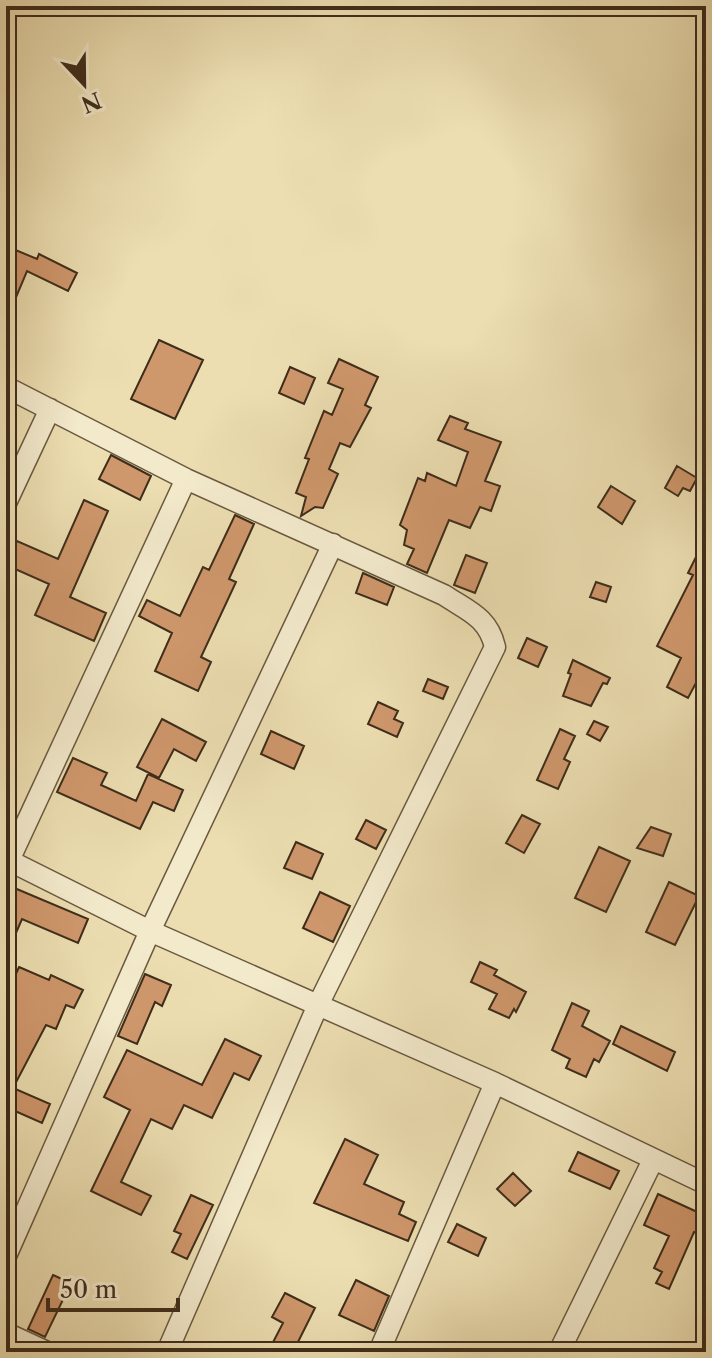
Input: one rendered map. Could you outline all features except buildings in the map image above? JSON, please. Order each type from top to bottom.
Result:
[{"type":"street","points":[[6,387],[186,479],[444,595],[481,619],[491,630],[495,647],[318,1005],[167,1352]]},
{"type":"street","points":[[6,503],[50,409]]},
{"type":"street","points":[[186,479],[7,862],[150,931],[495,1083],[706,1184]]},
{"type":"street","points":[[6,1256],[150,931],[333,544]]},
{"type":"street","points":[[379,1352],[495,1083]]},
{"type":"street","points":[[559,1352],[653,1160]]},
{"type":"street","points":[[6,1333],[47,1352]]}]
